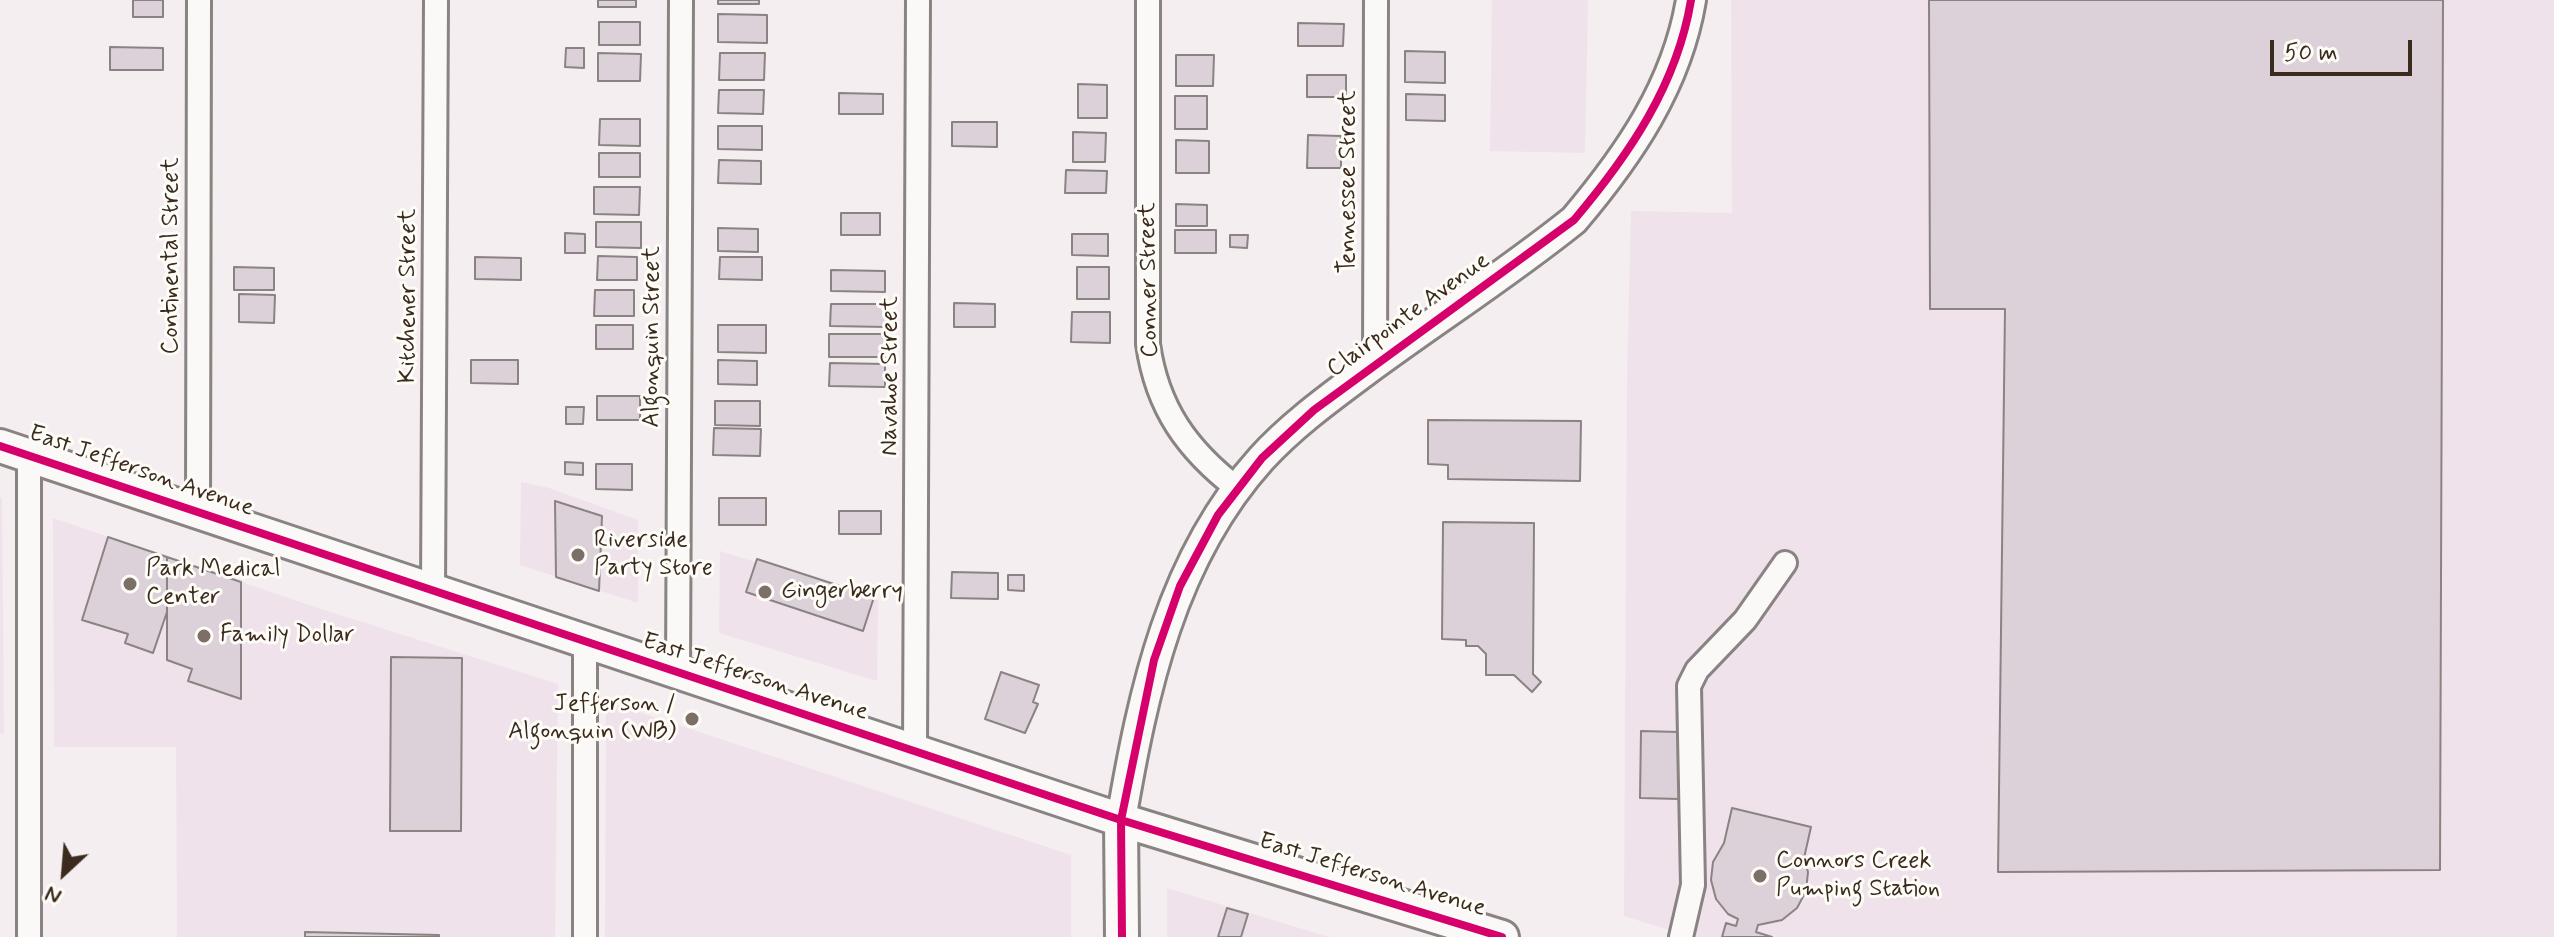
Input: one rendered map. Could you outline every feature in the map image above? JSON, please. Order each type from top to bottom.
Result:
[{"type":"main road","name":"East Jefferson Avenue","points":[[14,451],[915,753],[1502,937]]},
{"type":"main road","points":[[1121,820],[1122,937]]},
{"type":"street","name":"Continental Street","points":[[198,512],[199,0]]},
{"type":"street","name":"Kitchener Street","points":[[433,591],[436,0]]},
{"type":"street","name":"Algonquin Street","points":[[678,674],[681,0]]},
{"type":"street","name":"Navahoe Street","points":[[915,753],[918,0]]},
{"type":"street","name":"Conner Street","points":[[1148,0],[1148,344],[1152,375],[1169,415],[1210,468],[1238,489]]},
{"type":"street","name":"Tennessee Street","points":[[1375,364],[1376,0]]},
{"type":"street","name":"Clairpointe Avenue","points":[[1238,489],[1262,458],[1314,410],[1574,220],[1607,181],[1645,125],[1668,79],[1691,0]]},
{"type":"street","points":[[14,451],[29,937]]},
{"type":"street","points":[[1121,820],[1154,660],[1180,586],[1218,515],[1238,489]]},
{"type":"street","points":[[1681,937],[1693,885],[1689,686],[1697,670],[1745,620],[1785,563]]},
{"type":"street","points":[[585,642],[585,937]]},
{"type":"shaded area","points":[[1492,0],[1588,0],[1585,153],[1490,151]]},
{"type":"shaded area","points":[[1731,0],[2554,0],[2554,937],[1691,937],[1624,916],[1631,211],[1732,213]]},
{"type":"shaded area","points":[[521,482],[549,488],[638,520],[638,603],[520,565]]},
{"type":"shaded area","points":[[2,498],[4,734],[0,733]]},
{"type":"shaded area","points":[[53,518],[318,608],[558,684],[555,937],[177,937],[176,747],[54,747]]},
{"type":"shaded area","points":[[720,551],[878,600],[877,681],[719,633]]},
{"type":"shaded area","points":[[606,701],[1071,855],[1071,937],[605,937]]},
{"type":"shaded area","points":[[1167,888],[1329,937],[1167,937]]},
{"type":"building","points":[[133,0],[163,0],[163,17],[133,17]]},
{"type":"building","points":[[598,0],[636,0],[636,7],[598,7]]},
{"type":"building","points":[[718,0],[759,0],[759,4],[718,4]]},
{"type":"building","points":[[1929,0],[2443,0],[2440,870],[1998,872],[2005,309],[1930,309]]},
{"type":"building","points":[[718,14],[767,15],[767,43],[718,42]]},
{"type":"building","points":[[599,22],[640,22],[640,45],[599,45]]},
{"type":"building","points":[[1298,23],[1344,24],[1343,46],[1298,46]]},
{"type":"building","points":[[110,47],[163,48],[163,70],[110,70]]},
{"type":"building","points":[[566,48],[584,48],[584,68],[565,67]]},
{"type":"building","points":[[1405,51],[1445,52],[1445,83],[1405,82]]},
{"type":"building","points":[[598,53],[641,54],[640,81],[598,81]]},
{"type":"building","points":[[720,53],[765,53],[764,80],[719,80]]},
{"type":"building","points":[[1176,55],[1214,55],[1213,86],[1176,86]]},
{"type":"building","points":[[1307,75],[1346,75],[1346,97],[1307,97]]},
{"type":"building","points":[[1078,84],[1107,85],[1107,118],[1078,118]]},
{"type":"building","points":[[719,90],[764,90],[763,114],[718,113]]},
{"type":"building","points":[[839,93],[883,94],[883,114],[839,114]]},
{"type":"building","points":[[1406,94],[1445,95],[1445,121],[1406,120]]},
{"type":"building","points":[[1175,96],[1207,96],[1207,129],[1175,129]]},
{"type":"building","points":[[600,119],[640,119],[640,146],[599,145]]},
{"type":"building","points":[[952,122],[997,122],[997,147],[952,146]]},
{"type":"building","points":[[718,126],[762,126],[762,150],[718,149]]},
{"type":"building","points":[[1073,132],[1106,133],[1105,162],[1073,162]]},
{"type":"building","points":[[1308,135],[1341,136],[1341,168],[1307,168]]},
{"type":"building","points":[[1176,140],[1209,141],[1209,173],[1176,173]]},
{"type":"building","points":[[599,153],[640,153],[640,177],[599,177]]},
{"type":"building","points":[[719,160],[761,161],[761,184],[718,183]]},
{"type":"building","points":[[1066,170],[1107,171],[1106,193],[1065,193]]},
{"type":"building","points":[[594,187],[640,187],[639,215],[594,214]]},
{"type":"building","points":[[1176,204],[1207,205],[1207,226],[1176,226]]},
{"type":"building","points":[[841,213],[880,213],[880,235],[841,235]]},
{"type":"building","points":[[596,222],[641,222],[641,248],[596,247]]},
{"type":"building","points":[[718,228],[758,229],[758,252],[718,251]]},
{"type":"building","points":[[1175,230],[1216,230],[1216,253],[1175,253]]},
{"type":"building","points":[[565,233],[585,234],[585,253],[565,253]]},
{"type":"building","points":[[1072,234],[1108,234],[1108,256],[1072,255]]},
{"type":"building","points":[[1230,235],[1248,235],[1247,248],[1230,247]]},
{"type":"building","points":[[598,256],[637,257],[637,280],[597,280]]},
{"type":"building","points":[[475,257],[521,258],[521,280],[475,279]]},
{"type":"building","points":[[720,257],[762,257],[762,280],[719,279]]},
{"type":"building","points":[[234,267],[274,268],[274,290],[234,290]]},
{"type":"building","points":[[1077,267],[1109,267],[1109,299],[1077,299]]},
{"type":"building","points":[[831,270],[885,271],[885,292],[831,291]]},
{"type":"building","points":[[595,290],[634,290],[634,316],[594,316]]},
{"type":"building","points":[[239,294],[275,295],[274,323],[239,322]]},
{"type":"building","points":[[954,303],[995,304],[995,327],[954,327]]},
{"type":"building","points":[[831,304],[887,304],[887,327],[830,326]]},
{"type":"building","points":[[1072,312],[1110,312],[1110,343],[1071,342]]},
{"type":"building","points":[[596,325],[633,325],[633,349],[596,349]]},
{"type":"building","points":[[718,325],[766,325],[766,353],[718,352]]},
{"type":"building","points":[[829,334],[885,334],[885,357],[829,357]]},
{"type":"building","points":[[471,360],[518,360],[518,384],[471,383]]},
{"type":"building","points":[[718,360],[757,361],[757,385],[718,384]]},
{"type":"building","points":[[830,363],[885,364],[885,387],[829,386]]},
{"type":"building","points":[[597,396],[640,396],[640,420],[597,420]]},
{"type":"building","points":[[715,401],[760,401],[760,426],[715,425]]},
{"type":"building","points":[[566,407],[584,407],[583,424],[566,424]]},
{"type":"building","points":[[1428,420],[1581,421],[1580,481],[1448,479],[1448,465],[1428,464]]},
{"type":"building","points":[[714,428],[761,429],[760,456],[713,455]]},
{"type":"building","points":[[565,462],[583,463],[583,475],[565,474]]},
{"type":"building","points":[[596,464],[632,464],[632,490],[596,489]]},
{"type":"building","points":[[719,498],[766,498],[766,525],[719,525]]},
{"type":"building","points":[[555,501],[602,516],[599,591],[556,577]]},
{"type":"building","points":[[839,511],[881,511],[881,534],[839,534]]},
{"type":"building","points":[[1443,522],[1534,523],[1533,674],[1541,682],[1532,692],[1514,675],[1486,675],[1486,654],[1478,646],[1466,646],[1466,640],[1442,639]]},
{"type":"building","name":"Park Medical Center","points":[[108,537],[167,557],[167,612],[153,653],[125,643],[128,634],[82,620]]},
{"type":"building","name":"Family Dollar","points":[[167,557],[241,582],[241,699],[188,681],[192,669],[167,660]]},
{"type":"building","points":[[757,559],[874,597],[863,631],[746,592]]},
{"type":"building","points":[[952,572],[998,573],[998,599],[951,598]]},
{"type":"building","points":[[1008,575],[1024,575],[1024,591],[1008,590]]},
{"type":"building","points":[[391,657],[462,658],[461,831],[390,831]]},
{"type":"building","points":[[1001,672],[1039,685],[1033,702],[1038,704],[1025,733],[985,719]]},
{"type":"building","points":[[1641,731],[1679,732],[1679,799],[1640,798]]},
{"type":"building","name":"Connors Creek Pumping Station","points":[[1732,808],[1811,827],[1804,858],[1808,872],[1806,891],[1797,908],[1782,920],[1758,925],[1756,932],[1772,937],[1722,937],[1726,923],[1736,926],[1738,919],[1728,914],[1716,899],[1711,880],[1713,862],[1724,843]]},
{"type":"building","points":[[1227,908],[1248,914],[1241,937],[1218,937]]},
{"type":"building","points":[[305,932],[439,935],[439,937],[305,937]]},
{"type":"cycle path","points":[[1122,937],[1121,820],[1154,660],[1180,586],[1218,515],[1262,458],[1314,410],[1574,220],[1614,170],[1648,118],[1675,61],[1691,0]]},
{"type":"cycle path","points":[[0,446],[1121,820],[1502,937]]},
{"type":"place","name":"Riverside Party Store","points":[[578,555]]},
{"type":"place","name":"Park Medical Center","points":[[130,584]]},
{"type":"place","name":"Gingerberry","points":[[765,592]]},
{"type":"place","name":"Family Dollar","points":[[204,636]]},
{"type":"place","name":"Jefferson / Algonquin (WB)","points":[[692,719]]},
{"type":"place","name":"Connors Creek Pumping Station","points":[[1760,876]]}]
